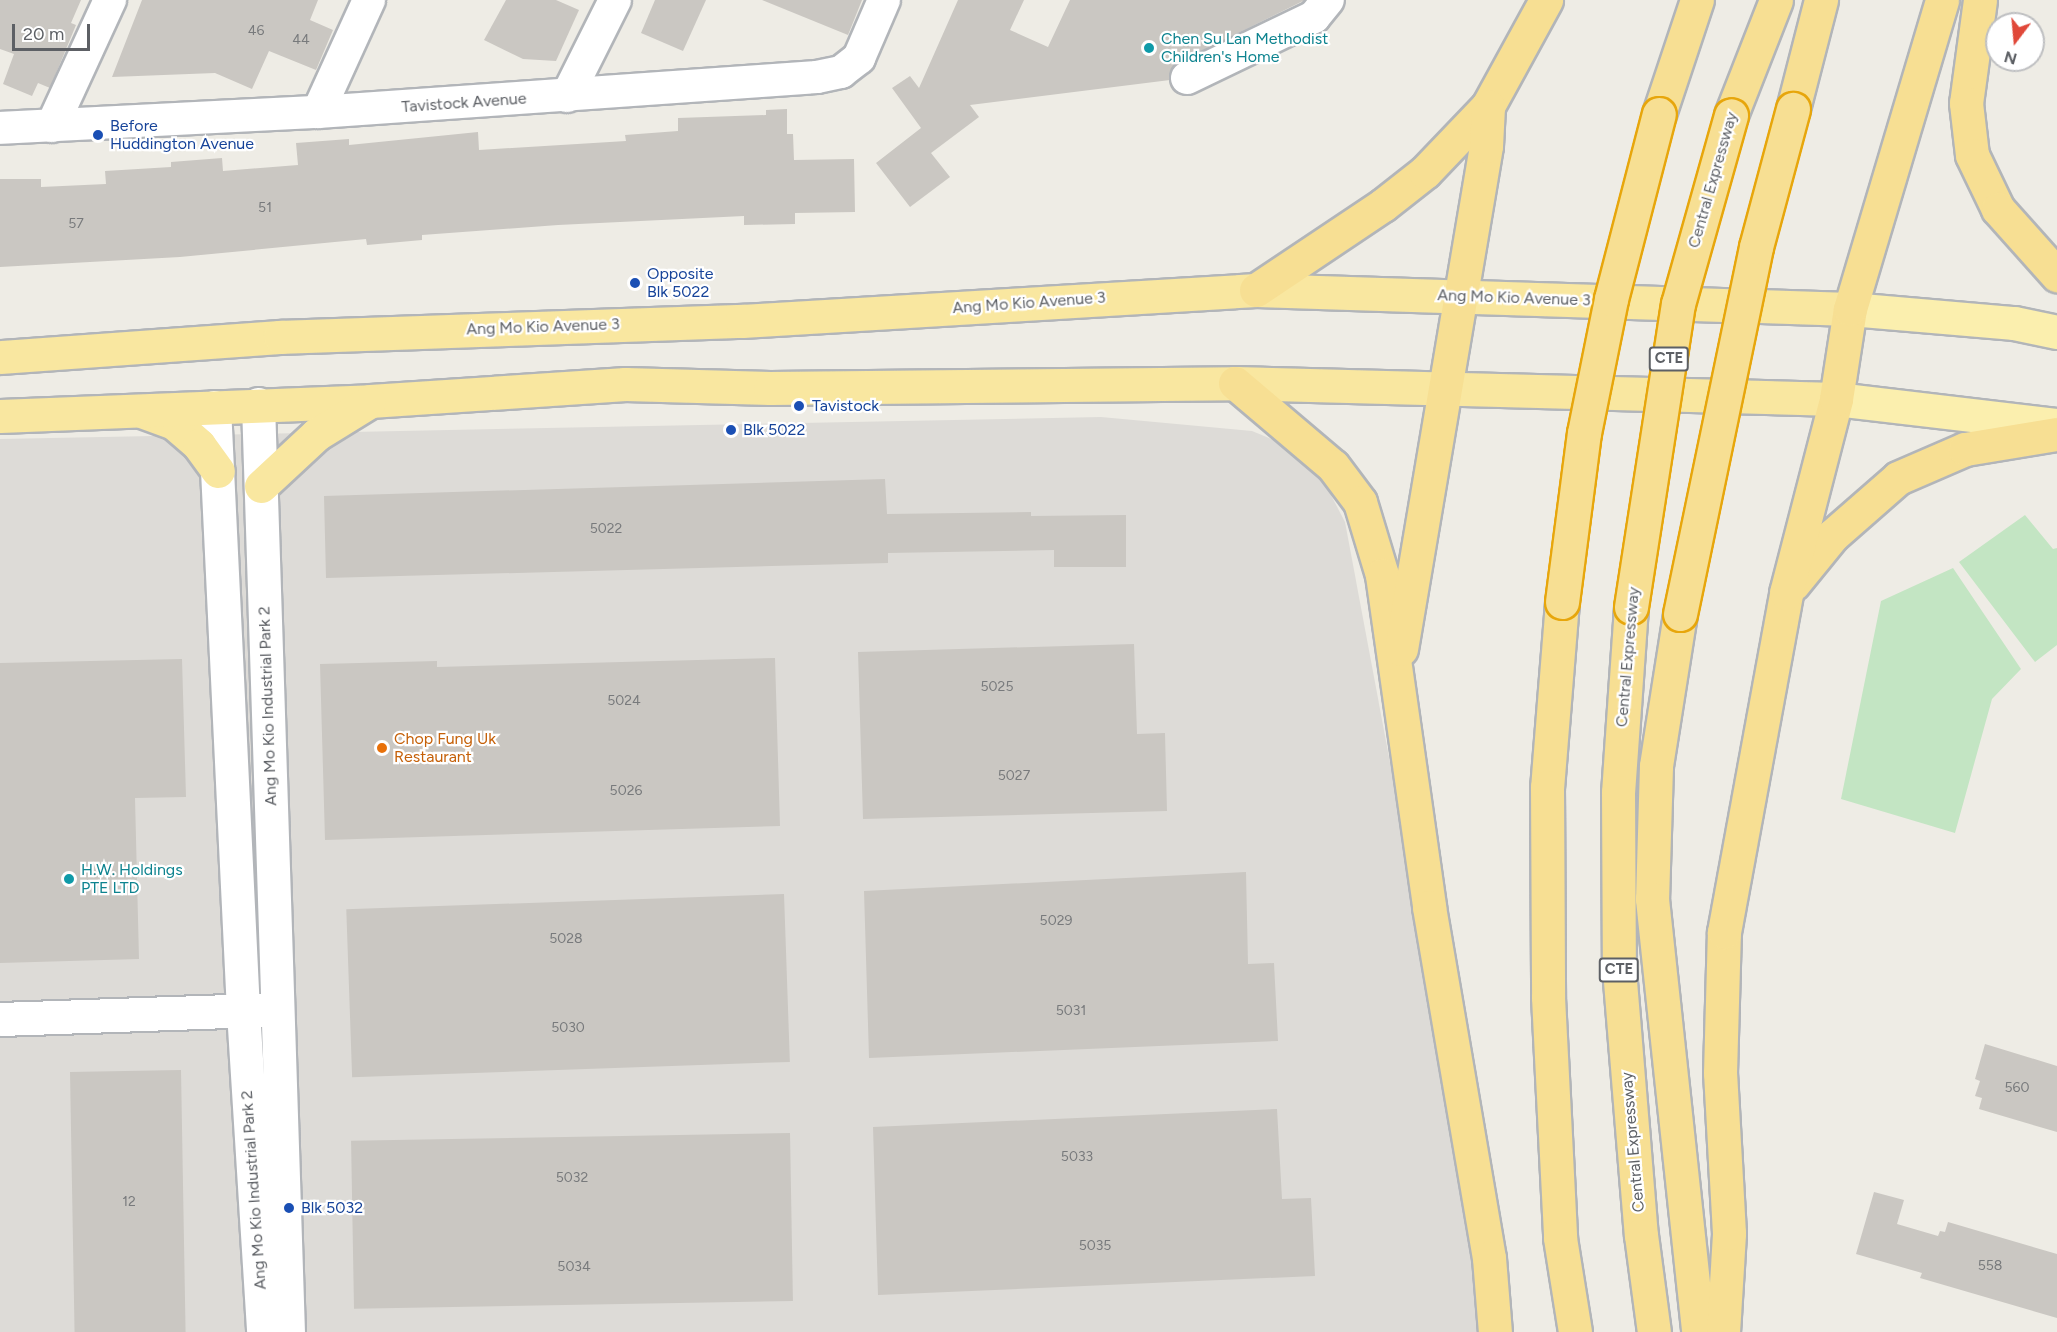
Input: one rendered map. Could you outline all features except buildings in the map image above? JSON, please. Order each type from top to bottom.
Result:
[{"type":"highway","points":[[1256,290],[1383,205],[1425,172],[1488,106],[1546,0]]},
{"type":"highway","points":[[1563,1332],[1548,997],[1547,787],[1562,602],[1584,433],[1611,299],[1659,114],[1697,0]]},
{"type":"highway","name":"Central Expressway","points":[[1654,1332],[1641,1235],[1619,969],[1618,792],[1631,607],[1678,304],[1731,115],[1776,0]]},
{"type":"highway","points":[[1698,1332],[1652,899],[1656,766],[1680,614],[1756,247],[1821,0]]},
{"type":"highway","points":[[1723,1332],[1729,1233],[1720,1073],[1724,932],[1786,593],[1836,399],[1850,309],[1942,0]]},
{"type":"highway","points":[[1980,0],[1966,103],[1972,155],[1998,209],[2057,275]]},
{"type":"highway","points":[[1396,681],[1447,389],[1460,296],[1486,146],[1488,106]]},
{"type":"highway","name":"Ang Mo Kio Avenue 3","points":[[0,357],[280,337],[742,321],[1256,290],[1850,309]]},
{"type":"highway","points":[[0,416],[370,401],[625,384],[770,388],[1235,383],[1836,399]]},
{"type":"highway","points":[[1235,383],[1315,447],[1360,502],[1382,575],[1429,907],[1489,1258],[1495,1332]]},
{"type":"highway","points":[[261,486],[317,434],[370,401]]},
{"type":"highway","points":[[140,411],[174,423],[199,445],[218,471]]},
{"type":"highway","points":[[1786,593],[1833,535],[1898,478],[1965,449],[2057,434]]},
{"type":"highway","points":[[1560,1238],[1575,1332]]},
{"type":"main road","name":"Ang Mo Kio Avenue 3","points":[[1850,309],[2014,323],[2057,332]]},
{"type":"main road","points":[[1836,399],[2057,425]]},
{"type":"street","points":[[52,126],[110,0]]},
{"type":"street","points":[[318,112],[369,0]]},
{"type":"street","points":[[567,96],[615,0]]},
{"type":"street","name":"Tavistock Avenue","points":[[0,128],[318,112],[817,77],[841,72],[860,58],[884,0]]},
{"type":"street","points":[[1187,78],[1314,17],[1328,0]]},
{"type":"street","name":"Ang Mo Kio Industrial Park 2","points":[[258,404],[288,1332]]},
{"type":"street","name":"Ang Mo Kio Industrial Park 2","points":[[214,407],[243,1011],[264,1332]]},
{"type":"street","points":[[0,1019],[277,1009]]},
{"type":"shaded area","points":[[1101,417],[1252,431],[1303,452],[1319,472],[1345,522],[1483,1260],[1489,1332],[0,1332],[0,439]]},
{"type":"green space","points":[[2025,515],[2053,549],[2057,548],[2057,645],[2035,662],[1959,562]]},
{"type":"green space","points":[[1953,568],[2021,669],[1992,699],[1955,833],[1841,799],[1881,601]]},
{"type":"place","name":"Chen Su Lan Methodist Children's Home","points":[[1149,48]]},
{"type":"place","name":"Before Huddington Avenue","points":[[98,135]]},
{"type":"place","name":"Opposite Blk 5022","points":[[635,283]]},
{"type":"place","name":"Tavistock","points":[[799,406]]},
{"type":"place","name":"Blk 5022","points":[[731,430]]},
{"type":"place","name":"Chop Fung Uk Restaurant","points":[[382,748]]},
{"type":"place","name":"H.W. Holdings PTE LTD","points":[[69,879]]},
{"type":"place","name":"Blk 5032","points":[[289,1208]]}]
